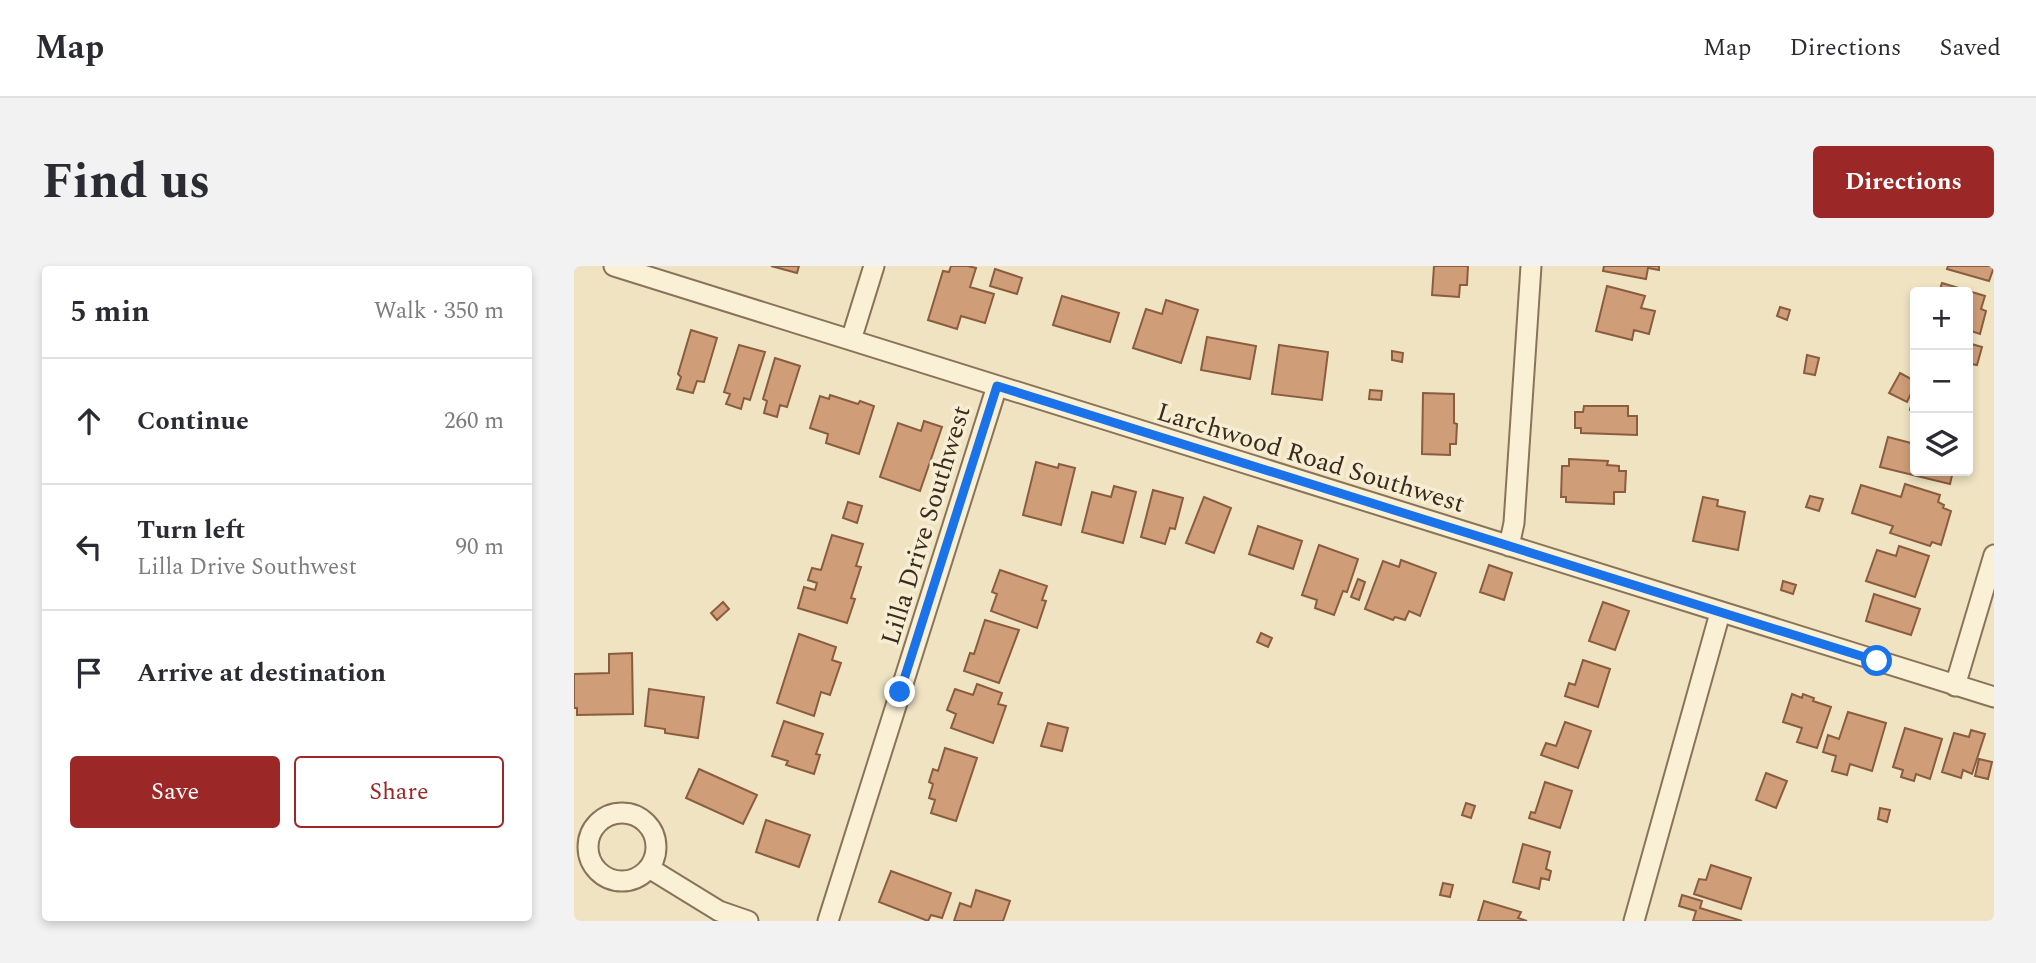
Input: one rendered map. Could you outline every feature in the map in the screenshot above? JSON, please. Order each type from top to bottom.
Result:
[{"type":"street","name":"Larchwood Road Southwest","points":[[614,266],[1994,697]]},
{"type":"street","points":[[851,340],[874,266]]},
{"type":"street","points":[[1509,546],[1514,523],[1531,266]]},
{"type":"street","name":"Lilla Drive Southwest","points":[[828,921],[997,386]]},
{"type":"street","points":[[1955,686],[1994,555]]},
{"type":"street","points":[[1633,921],[1720,612]]},
{"type":"street","points":[[649,868],[719,911],[748,921]]},
{"type":"building","points":[[771,266],[799,266],[797,273]]},
{"type":"building","points":[[951,266],[976,268],[970,287],[994,294],[985,323],[961,316],[957,329],[928,320],[943,271],[949,272]]},
{"type":"building","points":[[1434,266],[1468,266],[1467,285],[1460,285],[1459,297],[1432,295]]},
{"type":"building","points":[[1604,266],[1659,266],[1659,270],[1648,268],[1646,279],[1603,271]]},
{"type":"building","points":[[1948,266],[1994,267],[1989,281],[1947,269]]},
{"type":"building","points":[[995,269],[1022,278],[1017,294],[990,286]]},
{"type":"building","points":[[1607,286],[1645,296],[1641,308],[1655,311],[1649,334],[1634,330],[1632,340],[1596,331]]},
{"type":"building","points":[[1973,292],[1985,296],[1981,309],[1986,311],[1980,334],[1973,332]]},
{"type":"building","points":[[1062,296],[1119,313],[1110,342],[1053,325]]},
{"type":"building","points":[[1166,300],[1198,310],[1181,363],[1133,348],[1146,309],[1162,314]]},
{"type":"building","points":[[1780,307],[1790,310],[1787,320],[1777,316]]},
{"type":"building","points":[[691,330],[717,338],[704,382],[697,381],[693,393],[677,389],[681,377],[678,374]]},
{"type":"building","points":[[1207,337],[1256,346],[1250,379],[1201,370]]},
{"type":"building","points":[[1973,344],[1982,347],[1977,365],[1973,364]]},
{"type":"building","points":[[739,345],[765,352],[750,400],[744,398],[741,409],[726,404],[730,394],[724,392]]},
{"type":"building","points":[[1279,345],[1328,352],[1322,400],[1272,394]]},
{"type":"building","points":[[1392,351],[1403,353],[1402,362],[1392,360]]},
{"type":"building","points":[[1807,355],[1819,358],[1815,375],[1804,373]]},
{"type":"building","points":[[775,358],[800,366],[787,407],[780,405],[777,417],[764,413],[767,401],[763,399]]},
{"type":"building","points":[[1900,373],[1910,378],[1910,396],[1907,402],[1889,393]]},
{"type":"building","points":[[1370,390],[1382,391],[1381,400],[1369,399]]},
{"type":"building","points":[[1423,393],[1454,394],[1456,444],[1450,444],[1450,455],[1422,454]]},
{"type":"building","points":[[830,395],[874,406],[859,454],[826,443],[828,434],[810,428],[820,396],[829,399]]},
{"type":"building","points":[[1584,406],[1628,406],[1628,416],[1637,416],[1637,435],[1581,433],[1581,428],[1575,428],[1575,412],[1583,412]]},
{"type":"building","points":[[924,421],[942,427],[920,491],[880,477],[898,423],[921,431]]},
{"type":"building","points":[[1888,437],[1910,443],[1910,474],[1880,467]]},
{"type":"building","points":[[1569,459],[1608,461],[1607,465],[1619,466],[1619,471],[1626,471],[1625,492],[1614,492],[1614,504],[1566,502],[1566,497],[1561,497],[1562,466],[1569,466]]},
{"type":"building","points":[[1036,462],[1058,468],[1059,464],[1075,468],[1061,525],[1023,515]]},
{"type":"building","points":[[1917,476],[1952,476],[1950,484]]},
{"type":"building","points":[[1905,484],[1940,495],[1938,502],[1951,511],[1941,545],[1932,542],[1930,546],[1890,533],[1893,526],[1852,513],[1861,485],[1901,497]]},
{"type":"building","points":[[1114,486],[1136,492],[1123,543],[1082,532],[1092,492],[1111,497]]},
{"type":"building","points":[[1153,490],[1183,498],[1175,529],[1170,528],[1165,544],[1141,537]]},
{"type":"building","points":[[1810,496],[1823,499],[1819,511],[1806,507]]},
{"type":"building","points":[[1204,497],[1231,508],[1214,553],[1186,543]]},
{"type":"building","points":[[1703,497],[1718,500],[1717,506],[1745,512],[1738,550],[1693,541]]},
{"type":"building","points":[[848,502],[862,506],[857,523],[843,518]]},
{"type":"building","points":[[1258,526],[1302,541],[1293,569],[1249,554]]},
{"type":"building","points":[[832,535],[863,544],[856,566],[861,567],[851,598],[855,599],[847,623],[798,608],[804,587],[815,590],[817,583],[808,580],[812,568],[821,570]]},
{"type":"building","points":[[1319,545],[1358,559],[1347,592],[1343,591],[1334,615],[1315,608],[1317,600],[1302,595]]},
{"type":"building","points":[[1899,546],[1929,556],[1915,597],[1866,581],[1877,550],[1896,556]]},
{"type":"building","points":[[1401,560],[1436,573],[1420,616],[1409,611],[1405,620],[1395,617],[1393,620],[1365,609],[1383,561],[1399,567]]},
{"type":"building","points":[[1489,565],[1512,573],[1504,600],[1480,592]]},
{"type":"building","points":[[1000,570],[1047,586],[1042,600],[1046,601],[1037,628],[991,611],[997,594],[992,592]]},
{"type":"building","points":[[1358,579],[1365,582],[1359,600],[1351,597]]},
{"type":"building","points":[[1783,581],[1796,585],[1793,594],[1781,590]]},
{"type":"building","points":[[1874,594],[1920,609],[1911,635],[1866,621]]},
{"type":"building","points":[[723,602],[729,609],[717,620],[711,613]]},
{"type":"building","points":[[1603,602],[1629,611],[1615,650],[1589,641]]},
{"type":"building","points":[[985,620],[1019,630],[999,683],[964,671],[970,653],[974,654]]},
{"type":"building","points":[[1261,633],[1272,638],[1268,647],[1257,642]]},
{"type":"building","points":[[799,634],[836,647],[832,660],[841,663],[830,695],[821,692],[814,716],[777,703]]},
{"type":"building","points":[[632,653],[633,714],[577,715],[577,708],[574,708],[574,674],[609,673],[609,654]]},
{"type":"building","points":[[1583,660],[1610,669],[1598,707],[1565,696],[1569,683],[1575,685]]},
{"type":"building","points":[[977,684],[1002,693],[998,704],[1006,706],[993,743],[951,728],[956,714],[947,710],[955,689],[973,695]]},
{"type":"building","points":[[649,689],[704,697],[698,738],[665,733],[665,729],[645,726]]},
{"type":"building","points":[[1792,694],[1802,698],[1803,694],[1814,698],[1813,701],[1831,707],[1817,748],[1797,742],[1802,728],[1783,722]]},
{"type":"building","points":[[1848,712],[1886,723],[1872,771],[1850,764],[1847,775],[1832,771],[1836,756],[1823,752],[1828,735],[1839,739]]},
{"type":"building","points":[[784,721],[823,734],[816,754],[820,755],[814,774],[786,765],[788,761],[772,756]]},
{"type":"building","points":[[1565,722],[1591,731],[1578,768],[1541,755],[1546,743],[1556,746]]},
{"type":"building","points":[[1048,723],[1068,728],[1062,751],[1041,746]]},
{"type":"building","points":[[1905,728],[1942,739],[1930,779],[1916,774],[1914,781],[1901,777],[1903,770],[1893,767]]},
{"type":"building","points":[[1971,730],[1985,734],[1972,774],[1963,770],[1961,778],[1942,772],[1954,733],[1969,737]]},
{"type":"building","points":[[945,748],[977,758],[956,821],[931,813],[935,800],[929,798],[933,784],[929,782],[933,769],[938,771]]},
{"type":"building","points":[[1979,759],[1992,762],[1988,779],[1975,776]]},
{"type":"building","points":[[699,769],[757,795],[743,824],[686,798]]},
{"type":"building","points":[[1766,773],[1787,781],[1776,808],[1756,800]]},
{"type":"building","points":[[1545,782],[1572,791],[1560,828],[1529,818],[1531,812],[1535,813]]},
{"type":"building","points":[[1466,803],[1475,806],[1471,818],[1462,815]]},
{"type":"building","points":[[1880,808],[1890,810],[1887,822],[1878,819]]},
{"type":"building","points":[[766,820],[810,835],[799,867],[756,852]]},
{"type":"building","points":[[1523,844],[1550,852],[1546,869],[1551,871],[1549,880],[1541,878],[1539,889],[1513,882]]},
{"type":"building","points":[[1711,865],[1751,878],[1741,909],[1694,894],[1699,879],[1706,880]]},
{"type":"building","points":[[891,871],[951,893],[942,918],[931,915],[928,921],[879,902]]},
{"type":"building","points":[[1443,883],[1453,885],[1450,897],[1440,895]]},
{"type":"building","points":[[976,890],[1010,901],[1003,921],[954,921],[960,903],[971,907]]},
{"type":"building","points":[[1682,895],[1702,901],[1700,908],[1742,921],[1693,921],[1696,911],[1679,906]]},
{"type":"building","points":[[1484,901],[1521,912],[1518,918],[1527,921],[1478,921]]},
{"type":"route","points":[[900,692],[997,386],[1877,661]]}]
